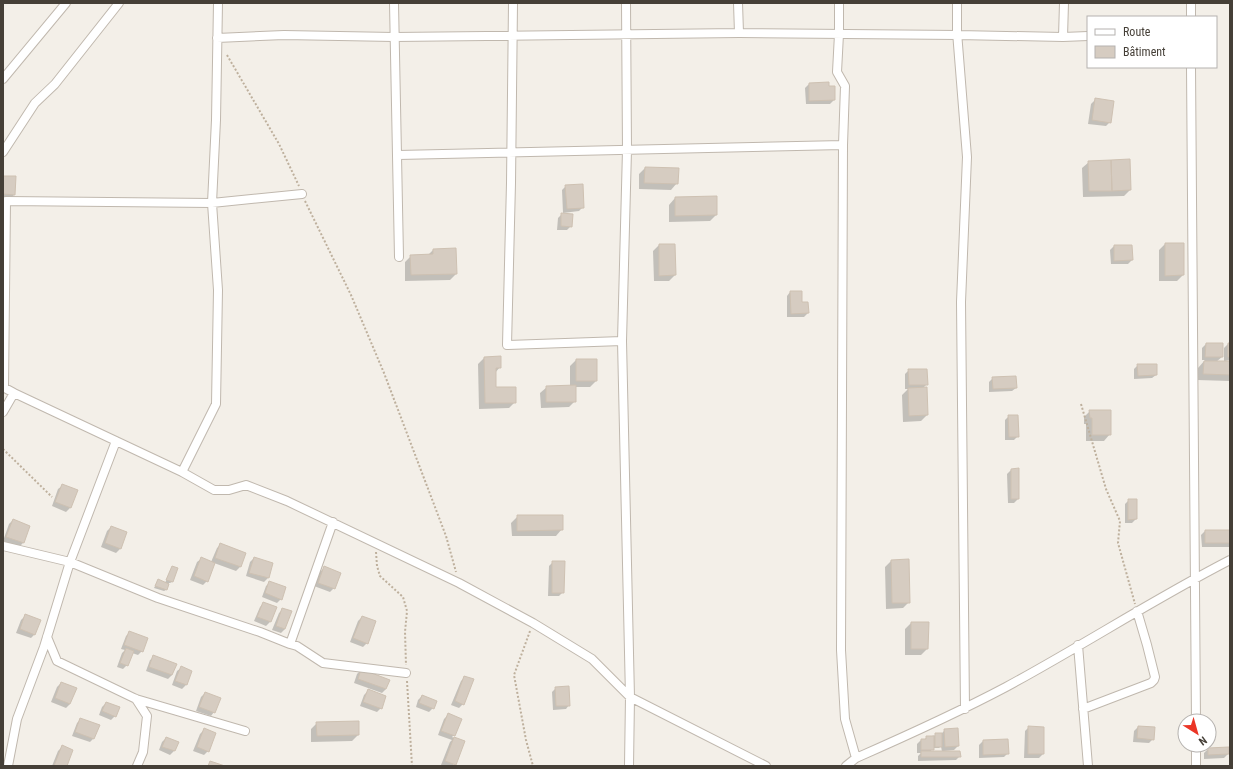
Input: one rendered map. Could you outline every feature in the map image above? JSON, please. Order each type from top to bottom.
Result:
[{"type":"street","points":[[3,80],[66,3]]},
{"type":"street","points":[[3,152],[35,103],[55,84],[119,3]]},
{"type":"street","points":[[182,472],[216,404],[218,290],[212,203],[216,120],[218,3]]},
{"type":"street","points":[[394,3],[399,257]]},
{"type":"street","points":[[512,3],[511,183],[507,345],[622,341]]},
{"type":"street","points":[[626,3],[627,150],[622,341],[630,697],[629,766]]},
{"type":"street","points":[[738,3],[739,34]]},
{"type":"street","points":[[839,3],[837,72],[845,86],[842,145],[841,650],[845,719],[856,758]]},
{"type":"street","points":[[957,3],[967,157],[960,302],[965,709]]},
{"type":"street","points":[[1063,37],[1064,3]]},
{"type":"street","points":[[1191,3],[1191,16]]},
{"type":"street","points":[[217,38],[284,35],[394,37],[626,34],[1087,36]]},
{"type":"street","points":[[3,66],[12,69]]},
{"type":"street","points":[[1191,68],[1196,713]]},
{"type":"street","points":[[398,155],[842,145]]},
{"type":"street","points":[[302,194],[212,203],[6,201],[3,387],[182,472],[214,490],[229,490],[246,485],[287,501],[333,522],[459,583],[533,623],[592,659],[630,697],[766,766]]},
{"type":"street","points":[[3,412],[14,393]]},
{"type":"street","points":[[8,766],[17,719],[47,637],[70,562],[116,441]]},
{"type":"street","points":[[290,644],[333,522]]},
{"type":"street","points":[[3,546],[70,562],[158,598],[297,646],[323,663],[406,673]]},
{"type":"street","points":[[846,766],[856,758],[965,709],[1230,560]]},
{"type":"street","points":[[1084,709],[1151,683],[1154,680],[1155,677],[1137,611]]},
{"type":"street","points":[[47,637],[57,661],[136,699],[245,731]]},
{"type":"street","points":[[1078,646],[1088,766]]},
{"type":"street","points":[[136,699],[147,716],[143,752],[137,766]]},
{"type":"street","points":[[1196,753],[1196,766]]},
{"type":"path","points":[[224,51],[279,144],[351,295],[384,373],[446,536],[459,583]]},
{"type":"path","points":[[1081,404],[1106,489],[1120,521],[1118,543],[1137,611]]},
{"type":"path","points":[[3,449],[52,498]]},
{"type":"path","points":[[379,544],[376,553],[377,566],[380,576],[404,597],[407,611],[405,632],[406,673],[412,766]]},
{"type":"path","points":[[533,623],[514,675],[526,740],[533,766]]},
{"type":"building","points":[[829,82],[829,86],[835,86],[835,100],[809,101],[809,83]]},
{"type":"building","points":[[1095,98],[1114,101],[1111,123],[1092,120]]},
{"type":"building","points":[[1130,159],[1131,190],[1112,191],[1111,160]]},
{"type":"building","points":[[1111,160],[1112,191],[1089,191],[1088,161]]},
{"type":"building","points":[[645,167],[679,168],[678,184],[644,183]]},
{"type":"building","points":[[3,176],[16,176],[15,195],[3,194]]},
{"type":"building","points":[[583,184],[584,208],[567,209],[565,185]]},
{"type":"building","points":[[717,196],[717,215],[675,216],[675,197]]},
{"type":"building","points":[[561,213],[573,214],[572,227],[561,226]]},
{"type":"building","points":[[1165,243],[1184,243],[1184,275],[1165,276]]},
{"type":"building","points":[[659,244],[675,244],[676,275],[659,276]]},
{"type":"building","points":[[1114,245],[1132,245],[1133,260],[1114,261]]},
{"type":"building","points":[[456,248],[457,274],[411,275],[410,255],[433,254],[433,249]]},
{"type":"building","points":[[790,291],[802,291],[802,302],[808,302],[809,313],[791,314]]},
{"type":"building","points":[[1206,343],[1223,343],[1223,357],[1205,357]]},
{"type":"building","points":[[1228,343],[1230,343],[1230,357],[1228,357]]},
{"type":"building","points":[[501,356],[501,368],[496,368],[496,387],[516,387],[516,403],[485,403],[484,357]]},
{"type":"building","points":[[576,359],[597,359],[597,381],[576,381]]},
{"type":"building","points":[[1204,361],[1230,361],[1230,375],[1203,374]]},
{"type":"building","points":[[1137,364],[1157,364],[1157,375],[1138,376]]},
{"type":"building","points":[[908,369],[927,369],[928,385],[909,385]]},
{"type":"building","points":[[1016,376],[1017,388],[993,389],[992,377]]},
{"type":"building","points":[[576,385],[576,402],[546,402],[546,386]]},
{"type":"building","points":[[927,387],[928,415],[909,416],[908,388]]},
{"type":"building","points":[[1089,410],[1111,410],[1111,435],[1092,435],[1092,418],[1090,418]]},
{"type":"building","points":[[1008,415],[1018,415],[1019,437],[1009,437]]},
{"type":"building","points":[[1019,468],[1019,499],[1011,499],[1011,469]]},
{"type":"building","points":[[62,484],[78,490],[71,508],[55,502]]},
{"type":"building","points":[[1128,499],[1137,499],[1137,519],[1128,520]]},
{"type":"building","points":[[517,515],[563,515],[563,530],[517,531]]},
{"type":"building","points":[[13,519],[30,526],[24,543],[6,537]]},
{"type":"building","points":[[111,526],[127,532],[121,549],[105,543]]},
{"type":"building","points":[[1205,530],[1230,530],[1230,543],[1205,543]]},
{"type":"building","points":[[220,543],[246,553],[241,567],[215,558]]},
{"type":"building","points":[[201,557],[215,563],[208,582],[194,576]]},
{"type":"building","points":[[254,557],[273,563],[269,578],[249,573]]},
{"type":"building","points":[[909,559],[910,603],[892,603],[891,560]]},
{"type":"building","points":[[552,561],[565,561],[564,593],[552,593]]},
{"type":"building","points":[[172,566],[178,568],[173,582],[166,580]]},
{"type":"building","points":[[324,566],[341,573],[335,589],[318,583]]},
{"type":"building","points":[[158,579],[169,584],[167,590],[155,586]]},
{"type":"building","points":[[269,581],[286,587],[282,600],[265,593]]},
{"type":"building","points":[[263,602],[277,607],[271,622],[257,617]]},
{"type":"building","points":[[282,608],[292,611],[285,629],[276,626]]},
{"type":"building","points":[[25,614],[41,620],[35,635],[20,629]]},
{"type":"building","points":[[362,616],[376,621],[368,644],[353,638]]},
{"type":"building","points":[[911,622],[929,622],[928,649],[911,649]]},
{"type":"building","points":[[129,631],[148,638],[143,652],[124,645]]},
{"type":"building","points":[[126,648],[134,651],[128,666],[120,663]]},
{"type":"building","points":[[153,655],[177,664],[172,675],[149,667]]},
{"type":"building","points":[[181,666],[192,671],[187,685],[175,681]]},
{"type":"building","points":[[361,669],[390,680],[386,689],[358,679]]},
{"type":"building","points":[[464,676],[474,679],[464,705],[455,701]]},
{"type":"building","points":[[61,682],[77,688],[70,704],[55,698]]},
{"type":"building","points":[[569,686],[570,706],[556,706],[555,687]]},
{"type":"building","points":[[368,689],[386,696],[382,709],[363,702]]},
{"type":"building","points":[[205,692],[221,698],[215,713],[199,707]]},
{"type":"building","points":[[422,695],[437,701],[434,709],[419,703]]},
{"type":"building","points":[[106,702],[120,707],[116,717],[102,711]]},
{"type":"building","points":[[448,713],[462,719],[455,736],[441,731]]},
{"type":"building","points":[[80,718],[100,725],[94,739],[75,732]]},
{"type":"building","points":[[359,721],[359,735],[317,736],[316,722]]},
{"type":"building","points":[[1028,726],[1044,727],[1044,754],[1028,754]]},
{"type":"building","points":[[1138,726],[1155,727],[1154,740],[1137,738]]},
{"type":"building","points":[[204,728],[216,733],[209,752],[197,747]]},
{"type":"building","points":[[958,728],[959,746],[945,747],[944,729]]},
{"type":"building","points":[[935,733],[942,733],[942,747],[935,747]]},
{"type":"building","points":[[926,736],[934,736],[934,750],[921,750],[921,739],[926,739]]},
{"type":"building","points":[[166,737],[179,742],[175,751],[162,747]]},
{"type":"building","points":[[454,737],[465,741],[456,765],[445,761]]},
{"type":"building","points":[[1008,739],[1009,754],[983,755],[983,740]]},
{"type":"building","points":[[62,745],[73,750],[67,766],[54,766]]},
{"type":"building","points":[[1229,747],[1229,754],[1208,755],[1208,753],[1217,753],[1217,748]]},
{"type":"building","points":[[921,751],[960,751],[961,757],[921,757]]},
{"type":"building","points":[[210,761],[225,766],[208,766]]}]
